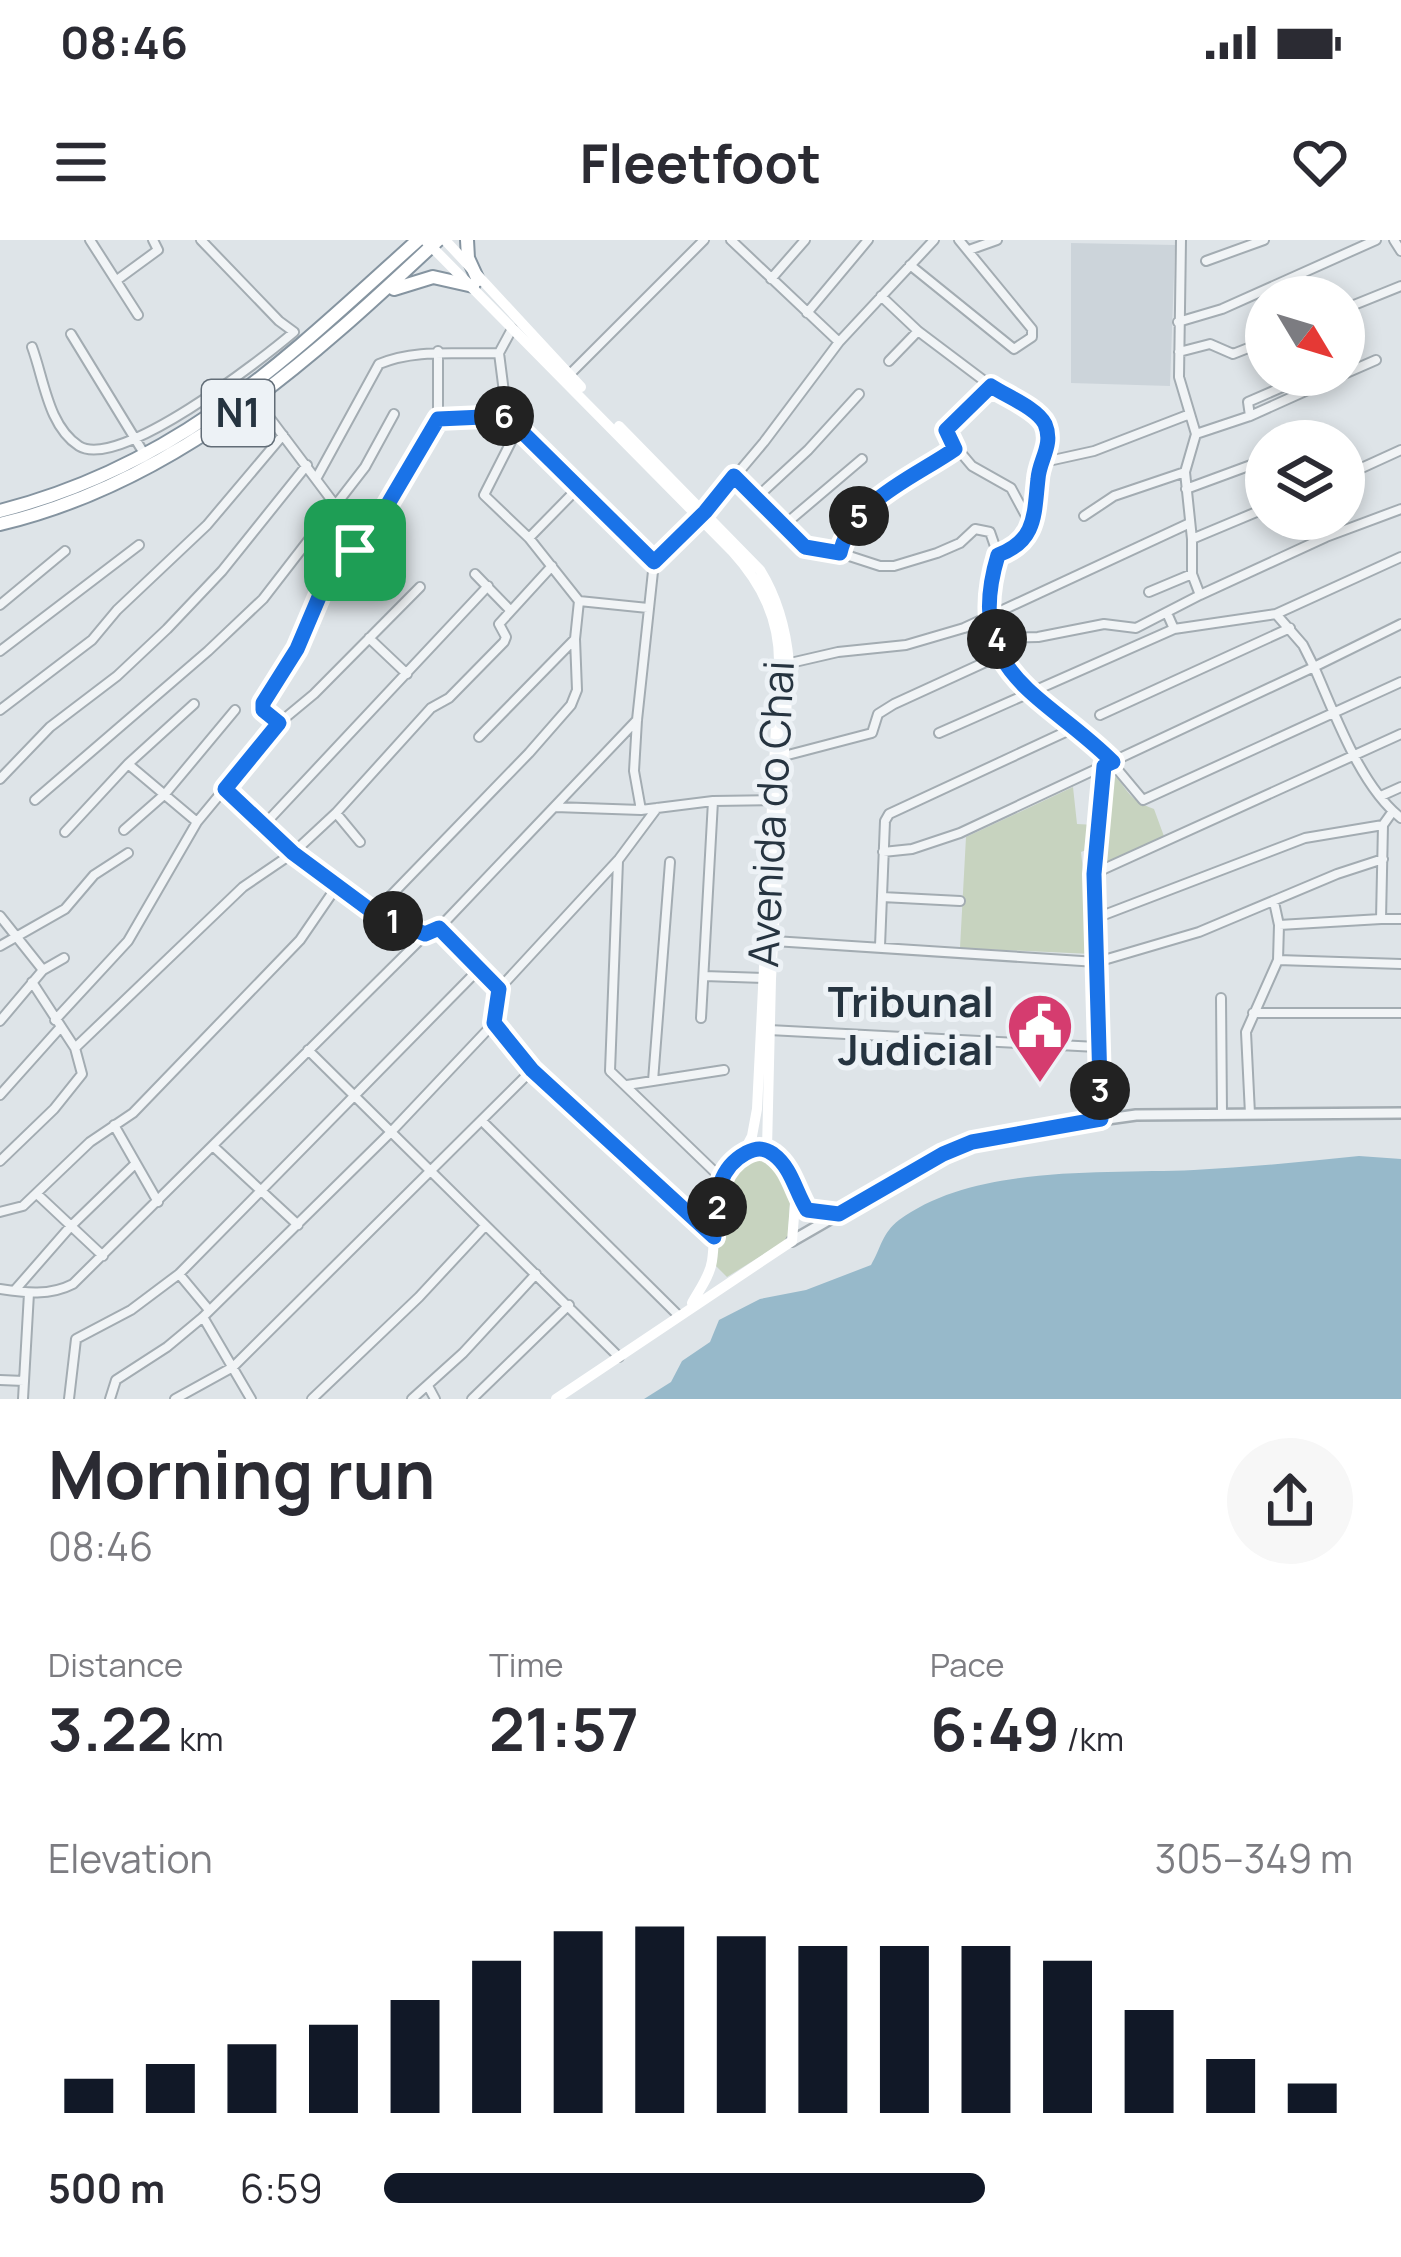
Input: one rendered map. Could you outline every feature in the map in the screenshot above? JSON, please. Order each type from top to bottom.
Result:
[{"type":"highway","points":[[384,295],[410,282],[433,278],[476,283],[467,258],[467,240]]},
{"type":"highway","name":"N1","points":[[0,524],[85,497],[252,395],[384,295],[432,241]]},
{"type":"highway","name":"N1","points":[[252,395],[310,338],[432,241]]},
{"type":"highway","name":"N1","points":[[0,511],[148,461]]},
{"type":"main road","name":"Avenida do Chai","points":[[432,241],[702,515],[760,587],[777,629],[784,664],[783,757],[767,1149]]},
{"type":"main road","name":"Avenida do Chai","points":[[476,283],[512,328],[567,378]]},
{"type":"main road","name":"Avenida do Chai","points":[[742,1155],[755,1123],[784,664]]},
{"type":"main road","points":[[556,1399],[792,1241],[793,1178],[767,1149],[742,1155],[720,1177],[712,1265],[691,1306]]},
{"type":"main road","points":[[796,1192],[812,1213],[839,1214]]},
{"type":"main road","points":[[712,1265],[730,1282]]},
{"type":"street","points":[[90,240],[138,315]]},
{"type":"street","points":[[117,280],[158,250],[153,240]]},
{"type":"street","points":[[201,240],[279,321],[310,338]]},
{"type":"street","points":[[567,378],[704,240]]},
{"type":"street","points":[[731,240],[839,342]]},
{"type":"street","points":[[771,279],[806,240]]},
{"type":"street","points":[[806,314],[868,240]]},
{"type":"street","points":[[641,810],[634,772],[654,562],[702,515],[839,342],[934,240]]},
{"type":"street","points":[[910,265],[1016,350],[1034,332],[1024,314],[959,240]]},
{"type":"street","points":[[969,250],[997,240]]},
{"type":"street","points":[[1181,240],[1179,377],[1196,434],[1185,472],[1192,574],[1200,595]]},
{"type":"street","points":[[1206,261],[1264,240]]},
{"type":"street","points":[[1178,322],[1222,309],[1376,240]]},
{"type":"street","points":[[1394,240],[1401,251]]},
{"type":"street","points":[[1365,301],[1401,286]]},
{"type":"street","points":[[881,296],[918,331],[1040,418],[1048,439],[1037,476],[1036,517],[1012,550],[998,555]]},
{"type":"street","points":[[512,328],[499,353],[506,416],[654,562]]},
{"type":"street","points":[[890,361],[918,331]]},
{"type":"street","points":[[32,347],[48,401],[71,440],[97,451],[136,438],[224,385],[294,332]]},
{"type":"street","points":[[71,334],[148,461]]},
{"type":"street","points":[[1179,352],[1210,344],[1228,355],[1245,349]]},
{"type":"street","points":[[316,478],[379,364],[438,351],[499,353]]},
{"type":"street","points":[[279,723],[263,710],[263,703],[297,649],[322,590],[386,508],[438,419],[438,351]]},
{"type":"street","points":[[1365,365],[1376,360]]},
{"type":"street","points":[[991,386],[946,430],[955,449],[972,466],[1006,483],[1032,527]]},
{"type":"street","points":[[757,498],[859,394]]},
{"type":"street","points":[[252,395],[336,506],[355,550]]},
{"type":"street","points":[[1250,416],[1248,402],[1262,396]]},
{"type":"street","points":[[1196,434],[1294,396]]},
{"type":"street","points":[[34,800],[249,612],[336,506],[394,413]]},
{"type":"street","points":[[1044,462],[1094,451],[1190,414]]},
{"type":"street","points":[[438,419],[506,416]]},
{"type":"street","points":[[374,913],[529,753],[571,705],[577,690],[574,639],[579,601],[529,538],[484,494],[517,430]]},
{"type":"street","points":[[0,710],[92,640],[229,502],[283,435]]},
{"type":"street","points":[[840,553],[845,534],[862,513],[955,449]]},
{"type":"street","points":[[1365,466],[1401,450]]},
{"type":"street","points":[[783,526],[862,458]]},
{"type":"street","points":[[0,778],[50,727],[122,672],[166,629],[222,571],[307,465]]},
{"type":"street","points":[[1186,489],[1245,467]]},
{"type":"street","points":[[1084,516],[1114,496],[1185,472]]},
{"type":"street","points":[[734,476],[805,547],[888,567],[960,543],[976,529],[993,536],[998,555],[988,588],[1001,655],[1017,683],[1074,728],[1139,798],[1147,800],[1401,682]]},
{"type":"street","points":[[529,538],[577,489]]},
{"type":"street","points":[[997,638],[1039,638],[1104,624],[1131,629],[1326,537],[1401,509]]},
{"type":"street","points":[[1192,539],[1245,517]]},
{"type":"street","points":[[784,664],[906,645],[990,616],[1190,523]]},
{"type":"street","points":[[0,650],[139,545]]},
{"type":"street","points":[[0,604],[65,551]]},
{"type":"street","points":[[939,733],[1174,629],[1276,614],[1401,557]]},
{"type":"street","points":[[74,1048],[243,887],[293,853],[336,814],[431,708],[449,698],[506,640],[499,624],[552,566]]},
{"type":"street","points":[[475,574],[510,610]]},
{"type":"street","points":[[1149,592],[1192,574]]},
{"type":"street","points":[[0,1095],[128,941],[197,822],[279,723],[420,586]]},
{"type":"street","points":[[263,826],[488,586]]},
{"type":"street","points":[[579,601],[648,608]]},
{"type":"street","points":[[1167,613],[1174,629]]},
{"type":"street","points":[[1096,919],[1296,840],[1383,825],[1397,814],[1354,755],[1314,667],[1276,614]]},
{"type":"street","points":[[883,852],[912,849],[960,833],[1401,624]]},
{"type":"street","points":[[1100,715],[1290,628]]},
{"type":"street","points":[[369,638],[407,674]]},
{"type":"street","points":[[479,737],[574,639]]},
{"type":"street","points":[[783,757],[872,733],[878,714],[894,704],[1001,655]]},
{"type":"street","points":[[65,832],[128,764],[194,704]]},
{"type":"street","points":[[124,830],[165,794],[235,710]]},
{"type":"street","points":[[0,1288],[29,1293],[66,1288],[103,1256],[425,934],[439,928],[637,720]]},
{"type":"street","points":[[880,946],[885,821],[892,812],[1074,728]]},
{"type":"street","points":[[1094,874],[1401,734]]},
{"type":"street","points":[[128,764],[197,822]]},
{"type":"street","points":[[1101,1119],[1094,874],[1108,764]]},
{"type":"street","points":[[1381,796],[1401,787]]},
{"type":"street","points":[[225,789],[293,853],[374,913],[425,934]]},
{"type":"street","points":[[553,807],[641,810],[772,800]]},
{"type":"street","points":[[701,1018],[712,801]]},
{"type":"street","points":[[110,1399],[116,1380],[206,1314],[494,1023],[499,989],[619,859],[657,808]]},
{"type":"street","points":[[336,814],[360,842]]},
{"type":"street","points":[[1381,919],[1383,825]]},
{"type":"street","points":[[0,946],[65,909],[94,875],[128,853]]},
{"type":"street","points":[[619,859],[609,1063],[616,1079],[720,1177]]},
{"type":"street","points":[[774,941],[1097,962],[1198,932],[1337,874],[1383,860]]},
{"type":"street","points":[[653,1081],[670,862]]},
{"type":"street","points":[[0,1212],[19,1209],[113,1125],[133,1113],[266,976],[318,917],[337,886]]},
{"type":"street","points":[[882,897],[960,901]]},
{"type":"street","points":[[1250,1114],[1245,1042],[1253,1012],[1278,960],[1280,925],[1274,902]]},
{"type":"street","points":[[0,916],[43,970]]},
{"type":"street","points":[[1280,925],[1401,919]]},
{"type":"street","points":[[439,928],[499,989]]},
{"type":"street","points":[[0,1021],[43,970],[64,958]]},
{"type":"street","points":[[1278,960],[1401,964]]},
{"type":"street","points":[[69,1399],[76,1339],[130,1310],[179,1274],[479,969]]},
{"type":"street","points":[[704,976],[764,979]]},
{"type":"street","points":[[0,1161],[82,1074],[74,1048],[32,982]]},
{"type":"street","points":[[1221,998],[1222,1112]]},
{"type":"street","points":[[1253,1012],[1401,1012]]},
{"type":"street","points":[[494,1023],[532,1070],[714,1237]]},
{"type":"street","points":[[769,1030],[1097,1047]]},
{"type":"street","points":[[308,1050],[620,1358]]},
{"type":"street","points":[[175,1399],[233,1367],[532,1070]]},
{"type":"street","points":[[626,1085],[724,1070]]},
{"type":"street","points":[[792,1241],[972,1142],[1101,1119],[1222,1112],[1401,1113]]},
{"type":"street","points":[[482,1121],[678,1315]]},
{"type":"street","points":[[113,1125],[158,1202]]},
{"type":"street","points":[[214,1147],[298,1225]]},
{"type":"street","points":[[14,1291],[134,1165]]},
{"type":"street","points":[[37,1194],[103,1256]]},
{"type":"street","points":[[312,1399],[485,1226]]},
{"type":"street","points":[[179,1274],[251,1399]]},
{"type":"street","points":[[412,1399],[536,1274]]},
{"type":"street","points":[[22,1399],[29,1293]]},
{"type":"street","points":[[472,1399],[569,1305]]},
{"type":"street","points":[[0,1380],[24,1381]]},
{"type":"street","points":[[428,1386],[435,1399]]},
{"type":"shaded area","points":[[1071,243],[1175,245],[1170,386],[1071,383]]},
{"type":"green space","points":[[1107,772],[1136,800],[1154,809],[1165,839],[1103,865],[1094,847],[1081,852],[1092,954],[960,948],[966,837],[1073,787],[1077,824],[1095,825],[1095,813],[1088,813],[1088,808],[1098,805],[1093,777]]},
{"type":"green space","points":[[766,1151],[791,1181],[788,1239],[727,1277],[715,1265],[725,1174],[743,1157]]},
{"type":"water","points":[[1359,1156],[1401,1159],[1401,1399],[644,1399],[671,1382],[682,1361],[710,1342],[719,1320],[760,1299],[806,1290],[871,1265],[885,1235],[899,1220],[964,1189],[1041,1176],[1215,1169]]},
{"type":"place","name":"Tribunal Judicial","points":[[1040,1085]]},
{"type":"route","points":[[991,386],[1040,418],[1048,449],[1037,476],[1036,517],[1024,539],[998,555],[987,605],[1001,655],[1017,683],[1113,762],[1104,766],[1094,874],[1101,1119],[972,1142],[839,1214],[807,1210],[793,1178],[776,1156],[756,1148],[736,1159],[720,1177],[714,1237],[532,1070],[494,1023],[499,989],[439,928],[425,934],[374,913],[293,853],[225,789],[279,723],[263,710],[263,703],[297,649],[322,590],[355,550],[378,521],[438,419],[506,416],[654,562],[734,476],[805,547],[840,553],[845,534],[862,513],[955,449],[946,430],[991,386]]}]
